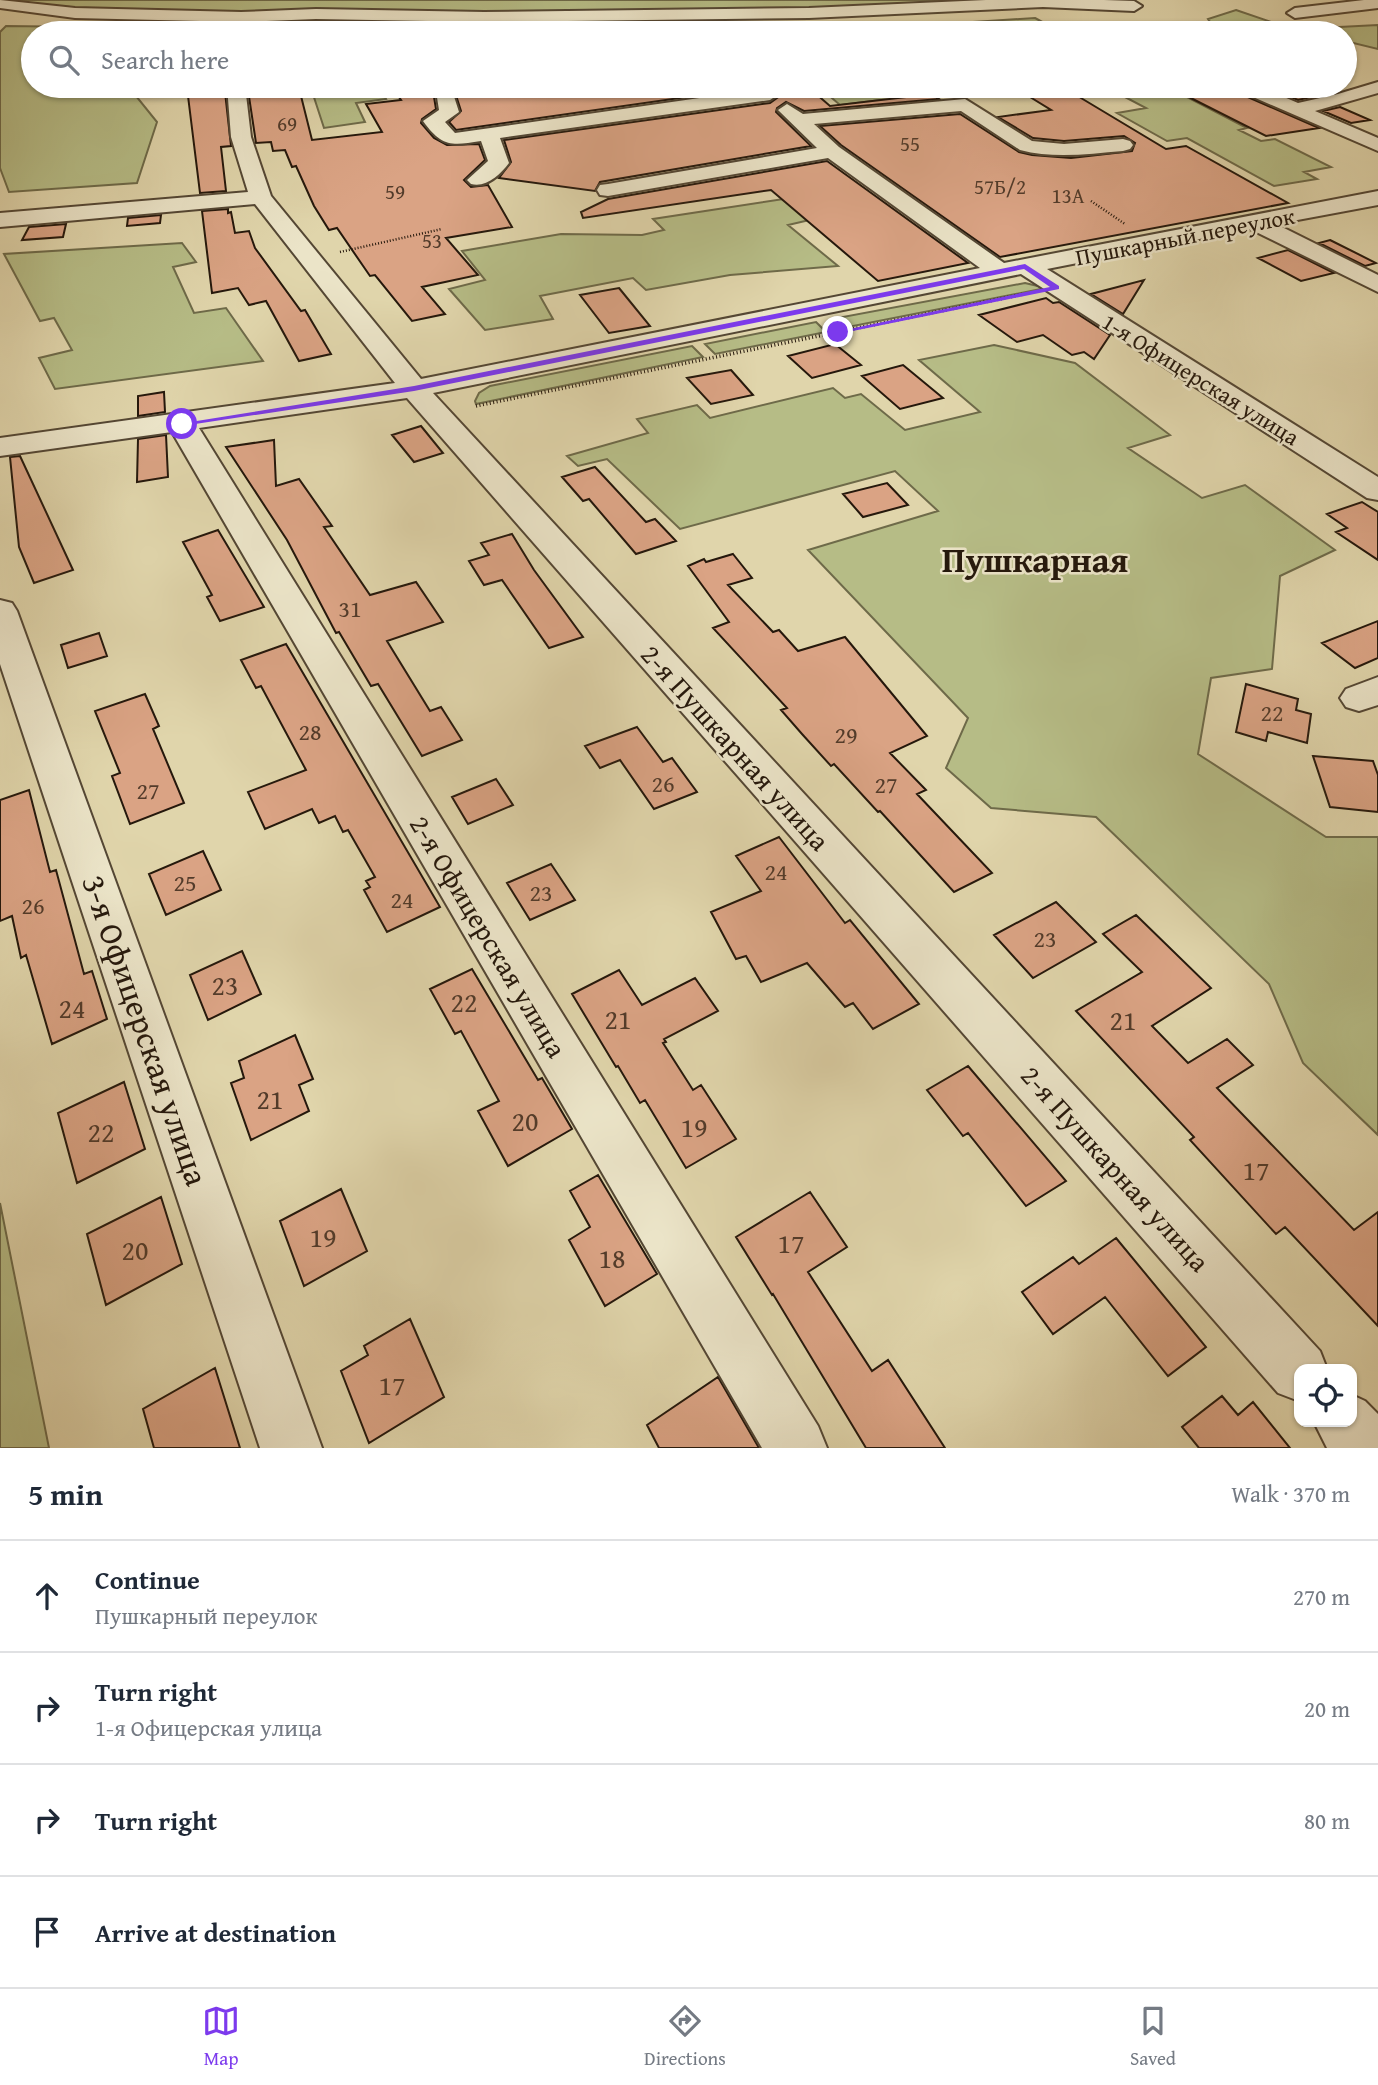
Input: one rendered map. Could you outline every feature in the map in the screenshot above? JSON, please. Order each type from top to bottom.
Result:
[{"type":"street","points":[[267,21],[316,14],[484,18],[808,13],[1008,2],[1138,3]]},
{"type":"street","points":[[0,3],[75,13],[184,21]]},
{"type":"street","points":[[1129,21],[1128,16],[1138,3]]},
{"type":"street","points":[[1295,13],[1378,3]]},
{"type":"street","points":[[709,13],[711,21]]},
{"type":"street","points":[[1357,94],[1378,87]]},
{"type":"street","name":"2-я Пушкарная улица","points":[[237,98],[241,137],[261,197],[414,389],[1294,1366]]},
{"type":"street","points":[[446,98],[449,112],[433,121],[447,137],[489,135],[716,98]]},
{"type":"street","name":"1-я Офицерская улица","points":[[774,98],[832,151],[1013,268],[1057,288],[1378,491]]},
{"type":"street","points":[[1271,98],[1378,145]]},
{"type":"street","points":[[1296,109],[1346,98]]},
{"type":"street","points":[[799,120],[965,105],[1024,155],[1123,145]]},
{"type":"street","points":[[478,180],[499,163],[489,135]]},
{"type":"street","points":[[608,190],[832,151]]},
{"type":"street","points":[[0,220],[261,197]]},
{"type":"street","name":"Пушкарный переулок","points":[[0,447],[182,424],[414,389],[1013,268],[1378,198]]},
{"type":"street","points":[[1255,223],[1378,285]]},
{"type":"street","name":"2-я Офицерская улица","points":[[182,424],[796,1448]]},
{"type":"street","name":"3-я Офицерская улица","points":[[0,611],[291,1448]]},
{"type":"street","points":[[1349,1427],[1368,1448]]},
{"type":"path","points":[[1090,201],[1133,229]]},
{"type":"path","points":[[340,252],[442,229]]},
{"type":"path","points":[[476,406],[1057,288]]},
{"type":"green space","points":[[0,0],[1038,0],[805,11],[190,13],[51,8]]},
{"type":"green space","points":[[1236,10],[1268,21],[1209,21],[1208,19]]},
{"type":"green space","points":[[1035,18],[1040,21],[989,21]]},
{"type":"green space","points":[[1378,25],[1378,49],[1357,44],[1357,26]]},
{"type":"green space","points":[[6,26],[21,26],[21,98],[138,98],[157,122],[137,183],[9,192],[0,168],[0,32]]},
{"type":"green space","points":[[314,98],[386,99],[356,103],[365,122],[324,128]]},
{"type":"green space","points":[[832,98],[901,98],[909,106],[891,108],[880,100],[840,105]]},
{"type":"green space","points":[[1127,98],[1189,98],[1247,128],[1239,130],[1261,141],[1275,139],[1331,167],[1304,172],[1317,179],[1274,186],[1187,138],[1167,141],[1117,113],[1146,108]]},
{"type":"green space","points":[[790,198],[818,218],[788,225],[838,266],[730,275],[646,290],[633,278],[540,296],[553,319],[485,330],[449,289],[485,280],[462,251],[561,234],[642,235],[664,230],[653,219]]},
{"type":"green space","points":[[182,243],[196,262],[173,267],[194,313],[226,308],[263,361],[55,389],[39,358],[72,350],[54,318],[40,321],[4,254]]},
{"type":"green space","points":[[1025,283],[1046,288],[843,328],[832,319]]},
{"type":"green space","points":[[816,322],[826,332],[715,354],[705,344]]},
{"type":"green space","points":[[994,345],[1075,363],[1170,435],[1128,448],[1202,498],[1245,485],[1335,550],[1280,576],[1272,669],[1211,678],[1198,754],[1326,837],[1378,837],[1378,1135],[1303,1063],[1269,984],[1096,817],[991,808],[946,768],[968,718],[808,550],[938,511],[895,471],[680,529],[607,459],[578,466],[567,456],[648,433],[637,419],[697,405],[710,418],[833,388],[845,398],[861,394],[905,430],[980,412],[919,360]]},
{"type":"green space","points":[[692,346],[703,357],[476,404],[475,401],[479,393],[490,386]]},
{"type":"green space","points":[[0,1203],[49,1448],[0,1448]]},
{"type":"building","points":[[188,98],[226,98],[231,146],[221,147],[226,191],[200,193]]},
{"type":"building","points":[[249,98],[302,98],[312,140],[382,132],[366,104],[401,100],[400,98],[434,98],[436,109],[422,119],[421,123],[434,138],[447,145],[479,144],[485,160],[464,180],[471,187],[488,185],[512,227],[446,238],[478,275],[422,287],[445,314],[412,321],[375,275],[370,276],[337,228],[329,230],[285,150],[273,151],[271,142],[256,143]]},
{"type":"building","points":[[457,98],[680,98],[456,130],[449,122],[461,111]]},
{"type":"building","points":[[777,98],[821,98],[830,106],[898,98],[939,99],[804,111],[786,102],[777,108],[776,112],[811,146],[600,182],[595,191],[499,178],[511,162],[504,140],[770,103]]},
{"type":"building","points":[[1032,98],[1081,98],[1166,149],[1186,146],[1288,203],[1000,257],[841,145],[820,126],[960,114],[1019,152],[1032,155],[1071,158],[1132,151],[1135,143],[1124,136],[1064,141],[1033,138],[998,117],[1051,110]]},
{"type":"building","points":[[1191,98],[1250,98],[1319,128],[1266,136]]},
{"type":"building","points":[[1340,107],[1370,120],[1351,123],[1323,111]]},
{"type":"building","points":[[827,161],[968,263],[878,281],[771,190],[583,218],[581,212],[608,199]]},
{"type":"building","points":[[228,209],[235,233],[249,231],[255,248],[301,311],[305,310],[331,354],[299,361],[266,301],[249,305],[238,288],[212,293],[202,211]]},
{"type":"building","points":[[161,215],[160,223],[127,226],[128,218]]},
{"type":"building","points":[[66,224],[63,237],[22,240],[29,227]]},
{"type":"building","points":[[1330,240],[1376,263],[1365,266],[1319,243]]},
{"type":"building","points":[[1288,250],[1334,273],[1301,281],[1258,258]]},
{"type":"building","points":[[1144,280],[1123,314],[1091,294]]},
{"type":"building","points":[[619,288],[650,326],[609,333],[580,295]]},
{"type":"building","points":[[1046,298],[1053,303],[1059,302],[1110,335],[1094,359],[1084,352],[1072,355],[1043,335],[1017,342],[979,315]]},
{"type":"building","points":[[835,344],[861,365],[812,378],[788,356]]},
{"type":"building","points":[[903,365],[943,398],[900,409],[862,376]]},
{"type":"building","points":[[731,370],[753,395],[711,404],[687,378]]},
{"type":"building","points":[[164,392],[165,412],[138,416],[138,396]]},
{"type":"building","points":[[421,426],[443,453],[414,462],[392,435]]},
{"type":"building","points":[[166,435],[168,477],[137,482],[138,439]]},
{"type":"building","points":[[274,440],[276,486],[299,479],[332,526],[324,527],[370,595],[416,582],[443,622],[387,641],[430,711],[441,707],[462,740],[422,756],[378,684],[371,686],[339,632],[336,633],[287,540],[226,447]]},
{"type":"building","points":[[20,456],[73,570],[34,583],[19,547],[10,457]]},
{"type":"building","points":[[595,467],[646,522],[655,519],[676,541],[636,554],[589,499],[583,501],[562,477]]},
{"type":"building","points":[[887,483],[908,505],[863,517],[843,494]]},
{"type":"building","points":[[1362,502],[1378,512],[1378,560],[1336,532],[1347,528],[1327,514]]},
{"type":"building","points":[[218,530],[264,607],[220,621],[207,597],[212,595],[183,542]]},
{"type":"building","points":[[512,534],[534,570],[583,637],[549,648],[502,580],[484,585],[469,561],[489,555],[481,543]]},
{"type":"building","points":[[733,554],[752,578],[728,585],[773,632],[779,630],[798,651],[845,637],[927,736],[890,753],[926,790],[917,794],[992,873],[954,892],[880,811],[878,812],[834,764],[831,766],[781,710],[787,708],[713,628],[729,622],[688,566],[704,559],[706,562]]},
{"type":"building","points":[[1378,621],[1378,658],[1355,668],[1322,643]]},
{"type":"building","points":[[99,633],[107,656],[68,668],[61,645]]},
{"type":"building","points":[[286,644],[440,907],[387,932],[364,890],[370,887],[366,881],[375,877],[348,830],[343,832],[335,816],[319,823],[312,809],[265,829],[248,792],[306,770],[261,686],[256,688],[241,660]]},
{"type":"building","points":[[1246,684],[1298,699],[1296,710],[1311,714],[1307,743],[1268,732],[1266,741],[1236,732]]},
{"type":"building","points":[[145,694],[159,726],[153,729],[184,803],[130,824],[112,776],[120,773],[95,711]]},
{"type":"building","points":[[637,727],[663,762],[672,758],[697,792],[654,809],[620,760],[600,768],[585,746]]},
{"type":"building","points":[[1313,756],[1373,761],[1378,775],[1378,812],[1330,807]]},
{"type":"building","points":[[496,779],[513,805],[468,824],[452,797]]},
{"type":"building","points":[[29,790],[50,872],[56,870],[84,974],[92,971],[107,1019],[52,1044],[26,955],[21,958],[12,916],[0,921],[0,800]]},
{"type":"building","points":[[779,837],[845,923],[850,920],[919,1004],[873,1029],[853,1003],[845,1007],[807,963],[761,982],[746,956],[736,959],[711,912],[761,891],[736,856]]},
{"type":"building","points":[[203,851],[221,890],[166,915],[149,874]]},
{"type":"building","points":[[551,864],[575,900],[530,920],[507,883]]},
{"type":"building","points":[[1056,902],[1096,942],[1033,978],[994,935]]},
{"type":"building","points":[[1136,915],[1211,988],[1152,1026],[1188,1063],[1227,1039],[1253,1065],[1217,1088],[1354,1230],[1378,1212],[1378,1326],[1285,1227],[1276,1234],[1190,1140],[1194,1137],[1076,1011],[1142,972],[1103,934]]},
{"type":"building","points":[[242,951],[261,994],[208,1020],[190,975]]},
{"type":"building","points":[[472,969],[538,1080],[542,1078],[572,1129],[508,1166],[478,1111],[499,1101],[461,1031],[455,1034],[430,989]]},
{"type":"building","points":[[619,970],[642,1005],[695,978],[718,1011],[664,1039],[666,1042],[663,1043],[693,1090],[701,1085],[736,1139],[686,1168],[645,1100],[640,1103],[618,1066],[616,1067],[572,994]]},
{"type":"building","points":[[295,1035],[313,1079],[299,1085],[309,1111],[251,1140],[231,1083],[244,1078],[239,1061]]},
{"type":"building","points":[[968,1066],[1066,1181],[1026,1206],[968,1133],[963,1136],[927,1090]]},
{"type":"building","points":[[124,1082],[145,1149],[77,1183],[58,1113]]},
{"type":"building","points":[[598,1175],[657,1274],[605,1306],[569,1240],[590,1227],[570,1191]]},
{"type":"building","points":[[341,1189],[367,1251],[304,1286],[280,1221]]},
{"type":"building","points":[[810,1192],[847,1247],[808,1272],[872,1371],[888,1360],[945,1448],[866,1448],[736,1237]]},
{"type":"building","points":[[161,1197],[182,1264],[106,1305],[87,1234]]},
{"type":"building","points":[[1116,1238],[1206,1347],[1168,1376],[1105,1297],[1053,1334],[1022,1292],[1073,1257],[1079,1264]]},
{"type":"building","points":[[410,1319],[444,1397],[369,1443],[341,1371],[368,1355],[364,1346]]},
{"type":"building","points":[[215,1368],[240,1448],[154,1448],[143,1409]]},
{"type":"building","points":[[718,1377],[759,1448],[659,1448],[647,1425]]},
{"type":"building","points":[[1222,1396],[1238,1415],[1253,1402],[1290,1448],[1199,1448],[1182,1427]]},
{"type":"district","name":"Пушкарная","points":[[1035,559]]},
{"type":"route","points":[[182,424],[414,389],[1025,266],[1057,288],[838,332]]}]
